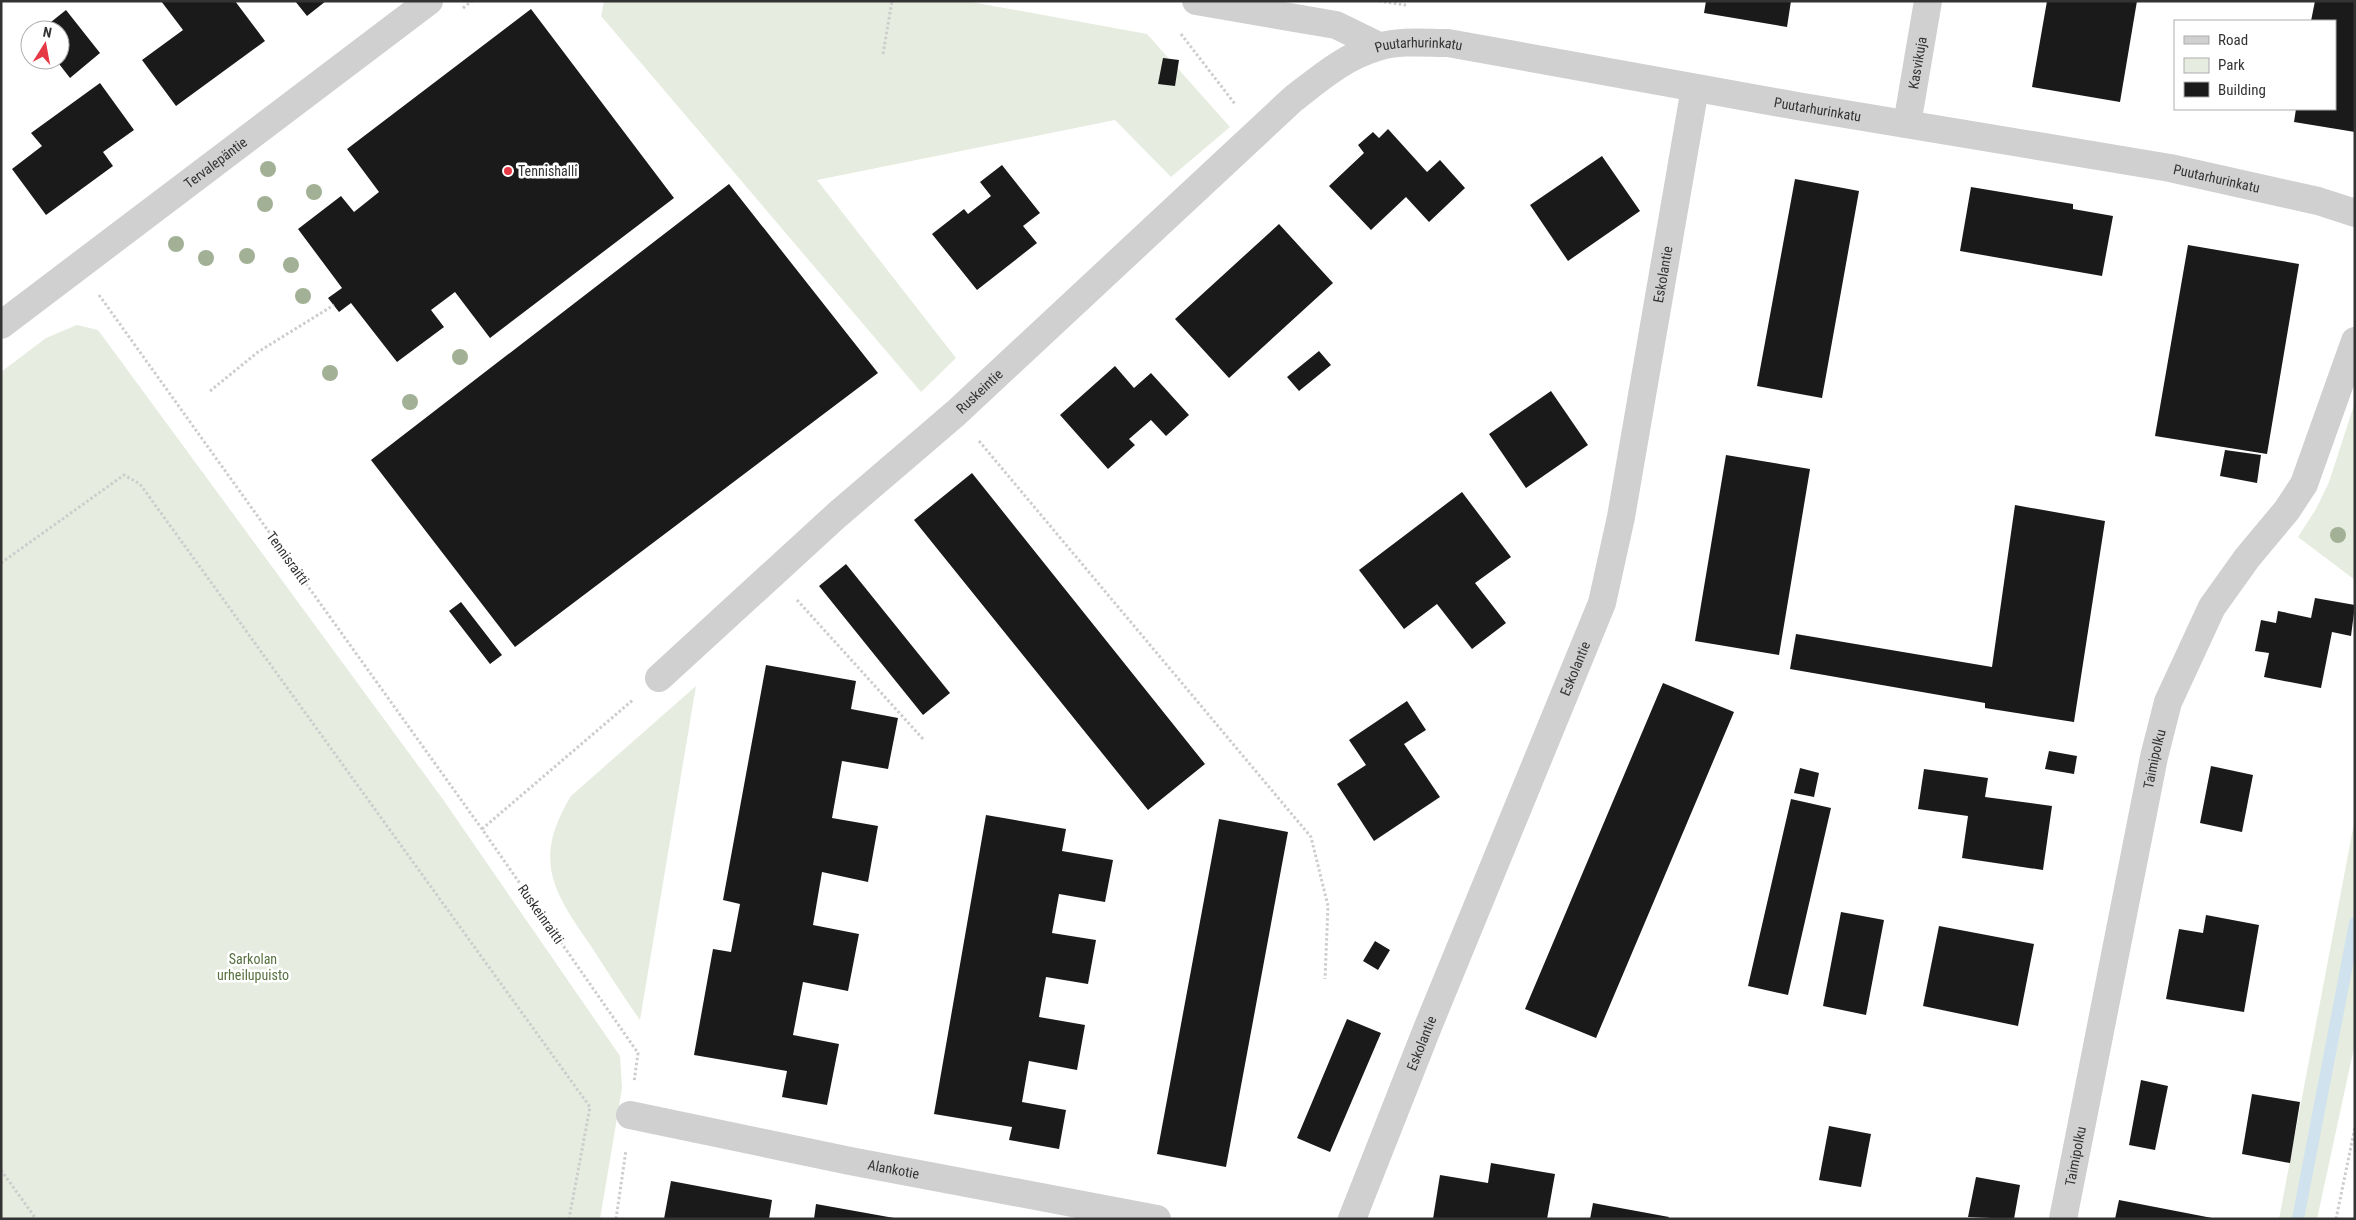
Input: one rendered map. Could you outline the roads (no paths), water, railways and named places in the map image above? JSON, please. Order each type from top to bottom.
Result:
[{"type":"street","name":"Tervalepäntie","points":[[1,325],[430,1]]},
{"type":"street","points":[[1196,1],[1336,25],[1379,46]]},
{"type":"street","name":"Kasvikuja","points":[[1907,124],[1928,1]]},
{"type":"street","name":"Puutarhurinkatu","points":[[1293,99],[1341,62],[1379,46],[1448,43],[1695,88],[2170,168],[2318,201],[2355,213]]},
{"type":"street","name":"Eskolantie","points":[[1352,1219],[1429,1024],[1602,604],[1621,517],[1695,88]]},
{"type":"street","name":"Ruskeintie","points":[[659,678],[773,573],[956,413],[1293,99]]},
{"type":"street","name":"Taimipolku","points":[[2063,1219],[2154,758],[2168,702],[2212,606],[2247,558],[2288,510],[2304,484],[2355,341]]},
{"type":"street","name":"Alankotie","points":[[630,1115],[850,1161],[1156,1219]]},
{"type":"waterway","points":[[2298,1219],[2355,923]]},
{"type":"place","name":"Tennishalli","points":[[508,171]]},
{"type":"park label","name":"Sarkolan urheilupuisto","points":[[253,968]]}]
